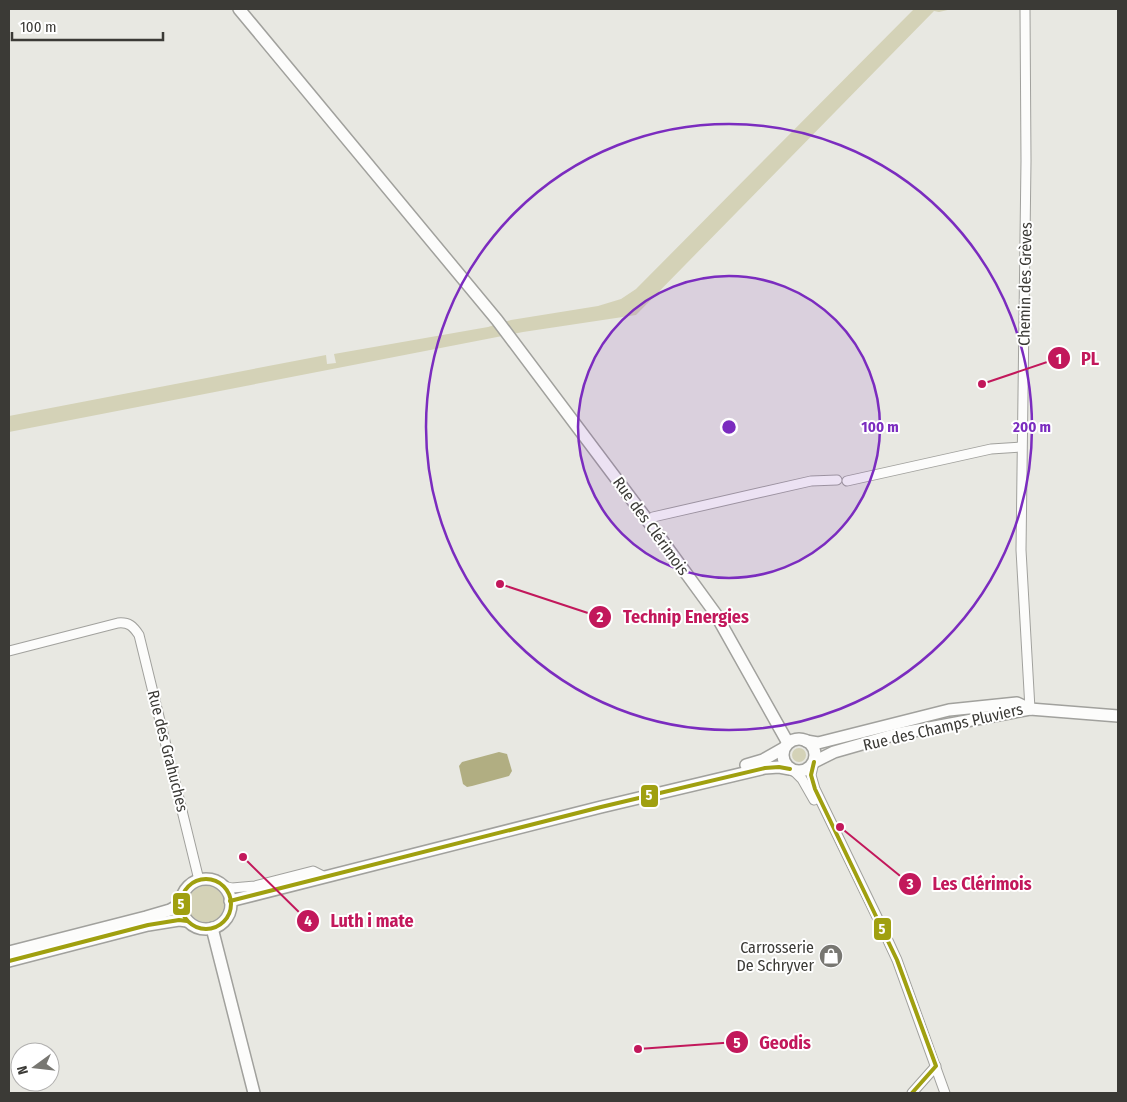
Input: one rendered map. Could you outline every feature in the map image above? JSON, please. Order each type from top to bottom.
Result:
[{"type":"street","name":"Rue des Clérimois","points":[[239,9],[497,320],[648,521],[715,612],[786,746]]},
{"type":"street","name":"Chemin des Grèves","points":[[1024,9],[1026,161],[1021,550],[1030,709]]},
{"type":"street","points":[[847,481],[991,449],[1022,447]]},
{"type":"street","points":[[648,521],[653,517],[810,481],[837,480]]},
{"type":"street","name":"Rue des Grahuches","points":[[9,651],[112,624],[131,624],[139,635],[199,880]]},
{"type":"street","name":"Rue des Champs Pluviers","points":[[806,741],[818,743],[949,710],[1017,703],[1030,709]]},
{"type":"street","points":[[1030,709],[1118,716]]},
{"type":"street","name":"Rue des Champs Pluviers","points":[[814,762],[834,752],[897,734],[1030,709]]},
{"type":"street","points":[[683,787],[763,760],[797,739],[806,741],[813,747],[814,762],[811,774],[815,789],[897,960],[944,1093]]},
{"type":"street","points":[[786,746],[784,762],[802,779],[858,876]]},
{"type":"street","points":[[230,901],[683,787],[765,768],[779,767],[792,770],[806,770],[814,762]]},
{"type":"street","points":[[223,886],[232,888],[254,886],[312,871],[325,877]]},
{"type":"street","points":[[9,961],[148,925],[180,920],[187,921],[198,928],[212,928],[224,921],[228,915],[230,901],[228,893],[223,886],[216,881],[208,879],[192,883],[182,896],[181,910],[187,921]]},
{"type":"street","points":[[9,952],[146,917],[170,910],[181,904]]},
{"type":"street","points":[[212,928],[254,1093]]},
{"type":"street","points":[[912,1093],[936,1066]]},
{"type":"shaded area","points":[[914,9],[952,9],[939,12],[934,11],[636,315],[523,332],[9,432],[9,416],[326,355],[327,364],[336,363],[334,354],[488,327],[511,320],[598,306],[621,299],[636,289]]},
{"type":"shaded area","points":[[799,748],[804,750],[806,755],[804,760],[799,762],[794,760],[792,755],[794,750]]},
{"type":"shaded area","points":[[499,752],[507,754],[512,771],[509,776],[467,787],[463,784],[459,766],[462,762]]},
{"type":"shaded area","points":[[206,886],[213,887],[219,891],[223,897],[223,911],[219,917],[213,921],[206,922],[199,921],[193,917],[189,911],[188,904],[189,897],[193,891],[199,887]]},
{"type":"transit line","name":"5","points":[[814,762],[811,775],[815,789],[897,960],[936,1066],[912,1093]]},
{"type":"transit line","name":"5","points":[[230,901],[601,807],[765,768],[779,767],[790,769]]},
{"type":"transit line","name":"5","points":[[206,879],[220,883],[227,890],[231,904],[227,918],[220,925],[206,929],[192,925],[185,918],[181,904],[185,890],[192,883],[206,879]]},
{"type":"transit line","name":"5","points":[[9,961],[148,925],[179,920],[187,921]]},
{"type":"place","name":"PL","points":[[982,384]]},
{"type":"place","name":"Technip Energies","points":[[500,584]]},
{"type":"place","name":"Les Clérimois","points":[[840,827]]},
{"type":"place","name":"Luth i mate","points":[[243,857]]},
{"type":"place","name":"Carrosserie De Schryver","points":[[831,956]]},
{"type":"place","name":"Geodis","points":[[638,1049]]}]
